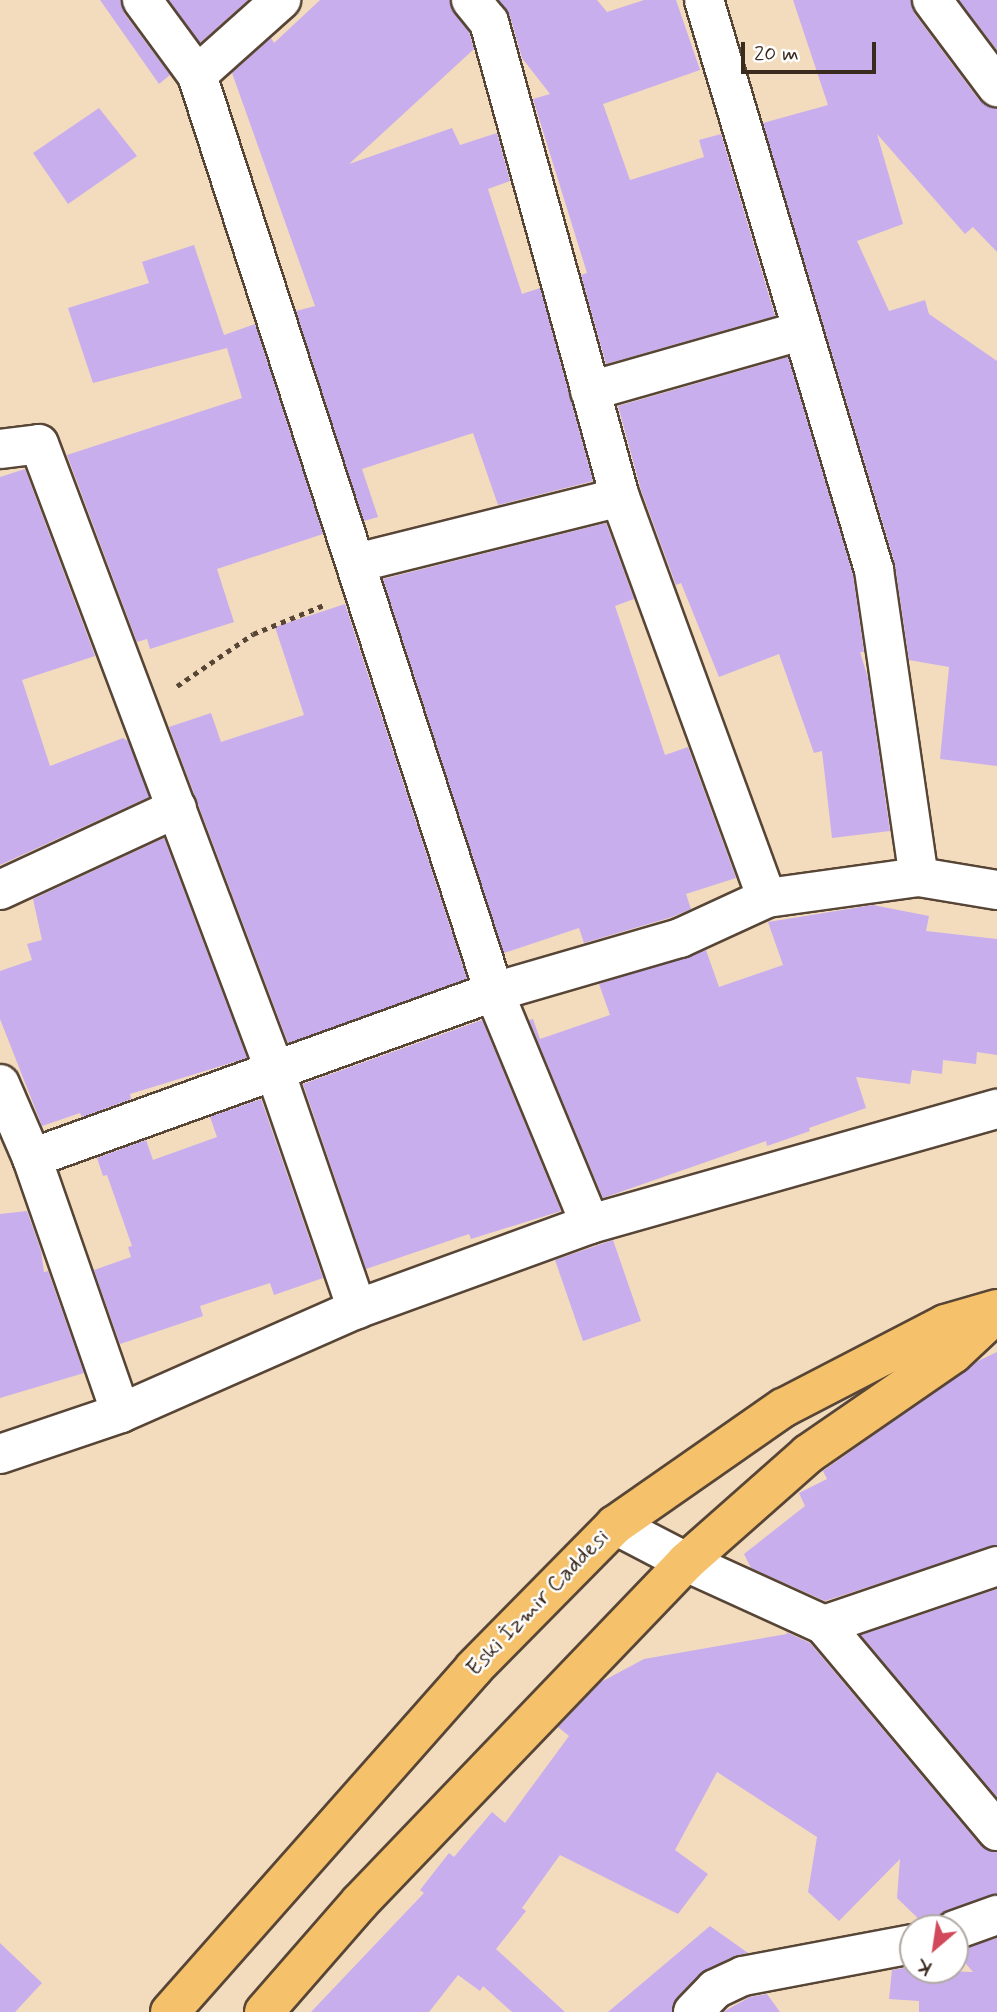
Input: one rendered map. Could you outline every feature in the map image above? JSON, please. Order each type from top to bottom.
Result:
[{"type":"main road","name":"Eski İzmir Caddesi","points":[[170,2012],[474,1668],[615,1525],[783,1408],[945,1324],[997,1311]]},
{"type":"main road","name":"Eski İzmir Caddesi","points":[[264,2012],[360,1902],[686,1562],[808,1454],[953,1354],[997,1311]]},
{"type":"street","points":[[142,0],[197,75],[494,992],[590,1224]]},
{"type":"street","points":[[197,75],[281,0]]},
{"type":"street","points":[[471,0],[489,22],[620,497],[767,898]]},
{"type":"street","points":[[704,0],[874,570],[919,877]]},
{"type":"street","points":[[932,0],[997,87]]},
{"type":"street","points":[[590,391],[801,331]]},
{"type":"street","points":[[0,449],[39,444],[275,1071],[357,1309]]},
{"type":"street","points":[[359,576],[620,497]]},
{"type":"street","points":[[0,890],[177,808]]},
{"type":"street","points":[[32,1158],[494,992],[680,938],[767,898],[919,877],[997,890]]},
{"type":"street","points":[[0,1084],[32,1158],[121,1413]]},
{"type":"street","points":[[0,1454],[121,1413],[357,1309],[590,1224],[997,1110]]},
{"type":"street","points":[[615,1525],[686,1562],[824,1625],[997,1831]]},
{"type":"street","points":[[824,1625],[997,1566]]},
{"type":"street","points":[[969,1925],[997,1915]]},
{"type":"street","points":[[693,2012],[715,1989],[743,1976],[899,1947]]},
{"type":"path","points":[[141,710],[253,634],[359,576]]},
{"type":"building","points":[[100,0],[121,0],[124,13],[170,75],[159,84]]},
{"type":"building","points":[[169,0],[248,0],[200,43]]},
{"type":"building","points":[[320,0],[450,0],[454,13],[469,32],[474,49],[349,164],[452,128],[460,145],[497,133],[510,181],[488,189],[522,294],[540,288],[593,481],[498,505],[473,433],[362,469],[378,517],[364,521],[296,311],[315,306],[232,73],[271,38],[274,43]]},
{"type":"building","points":[[499,0],[597,0],[607,12],[644,0],[676,0],[700,70],[603,104],[630,180],[704,157],[699,140],[721,134],[775,316],[606,364],[581,275],[587,273],[533,99],[550,94],[522,58],[510,16]]},
{"type":"building","points":[[793,0],[911,0],[914,13],[979,100],[997,108],[997,252],[973,227],[965,234],[877,134],[903,224],[857,241],[889,311],[925,300],[929,314],[997,361],[997,766],[940,759],[949,667],[909,660],[895,564],[763,123],[828,105]]},
{"type":"building","points":[[959,0],[997,0],[997,50]]},
{"type":"building","points":[[99,108],[137,156],[68,204],[33,153]]},
{"type":"building","points":[[194,245],[224,335],[255,324],[323,534],[217,569],[234,622],[150,649],[147,639],[137,642],[67,455],[242,398],[227,348],[93,383],[68,308],[149,283],[142,262]]},
{"type":"building","points":[[788,357],[853,575],[864,652],[860,652],[868,678],[890,831],[832,838],[822,751],[814,753],[779,654],[719,677],[681,583],[676,585],[641,490],[618,406]]},
{"type":"building","points":[[25,469],[95,656],[22,680],[50,766],[123,738],[128,741],[149,797],[0,865],[0,477]]},
{"type":"building","points":[[606,523],[634,599],[615,606],[665,755],[688,747],[736,878],[686,894],[691,909],[672,917],[584,943],[579,928],[504,953],[383,579]]},
{"type":"building","points":[[345,604],[467,979],[288,1043],[169,727],[211,713],[221,742],[304,715],[275,627]]},
{"type":"building","points":[[164,838],[247,1058],[130,1094],[131,1099],[82,1117],[80,1113],[42,1126],[0,1019],[0,971],[32,960],[27,944],[42,940],[33,899]]},
{"type":"building","points":[[873,905],[929,916],[926,931],[997,939],[997,1055],[977,1052],[976,1064],[943,1060],[942,1074],[912,1070],[910,1084],[856,1077],[866,1108],[767,1146],[766,1141],[603,1198],[529,1020],[533,1019],[540,1039],[610,1015],[599,984],[706,950],[719,987],[783,965],[768,922]]},
{"type":"building","points":[[482,1020],[561,1211],[471,1239],[469,1234],[366,1269],[303,1084]]},
{"type":"building","points":[[261,1099],[323,1278],[274,1295],[270,1283],[200,1306],[203,1316],[120,1344],[94,1270],[131,1257],[128,1247],[132,1246],[107,1175],[103,1176],[97,1158],[146,1140],[153,1160],[217,1137],[210,1117]]},
{"type":"building","points":[[27,1211],[41,1251],[44,1272],[48,1271],[84,1373],[0,1398],[0,1214]]},
{"type":"building","points":[[613,1240],[641,1321],[583,1341],[555,1260]]},
{"type":"building","points":[[997,1352],[997,1545],[825,1601],[751,1568],[744,1554],[805,1506],[799,1493],[827,1479],[823,1471],[978,1361]]},
{"type":"building","points":[[997,1589],[997,1797],[861,1635]]},
{"type":"building","points":[[786,1632],[810,1643],[980,1845],[997,1852],[997,1894],[941,1914],[914,1914],[897,1898],[900,1859],[839,1921],[808,1892],[817,1837],[717,1772],[675,1850],[708,1874],[678,1914],[560,1855],[522,1908],[526,1911],[496,1949],[565,2012],[512,2012],[483,1986],[480,1991],[458,1975],[429,2012],[311,2012],[424,1893],[420,1890],[449,1853],[454,1857],[492,1812],[505,1823],[569,1736],[558,1727],[601,1682],[644,1659],[787,1634]]},
{"type":"building","points":[[710,1926],[748,1953],[734,1956],[700,1974],[677,1997],[672,2012],[608,2012]]},
{"type":"building","points":[[997,1938],[997,2012],[919,2012],[919,2001],[889,1999],[892,1970],[899,1969],[899,1984],[969,1984],[969,1972],[973,1972],[969,1967],[969,1947]]},
{"type":"building","points":[[0,1943],[42,1983],[15,2012],[0,2012]]},
{"type":"building","points":[[767,1994],[780,2012],[723,2012],[750,1997]]}]
